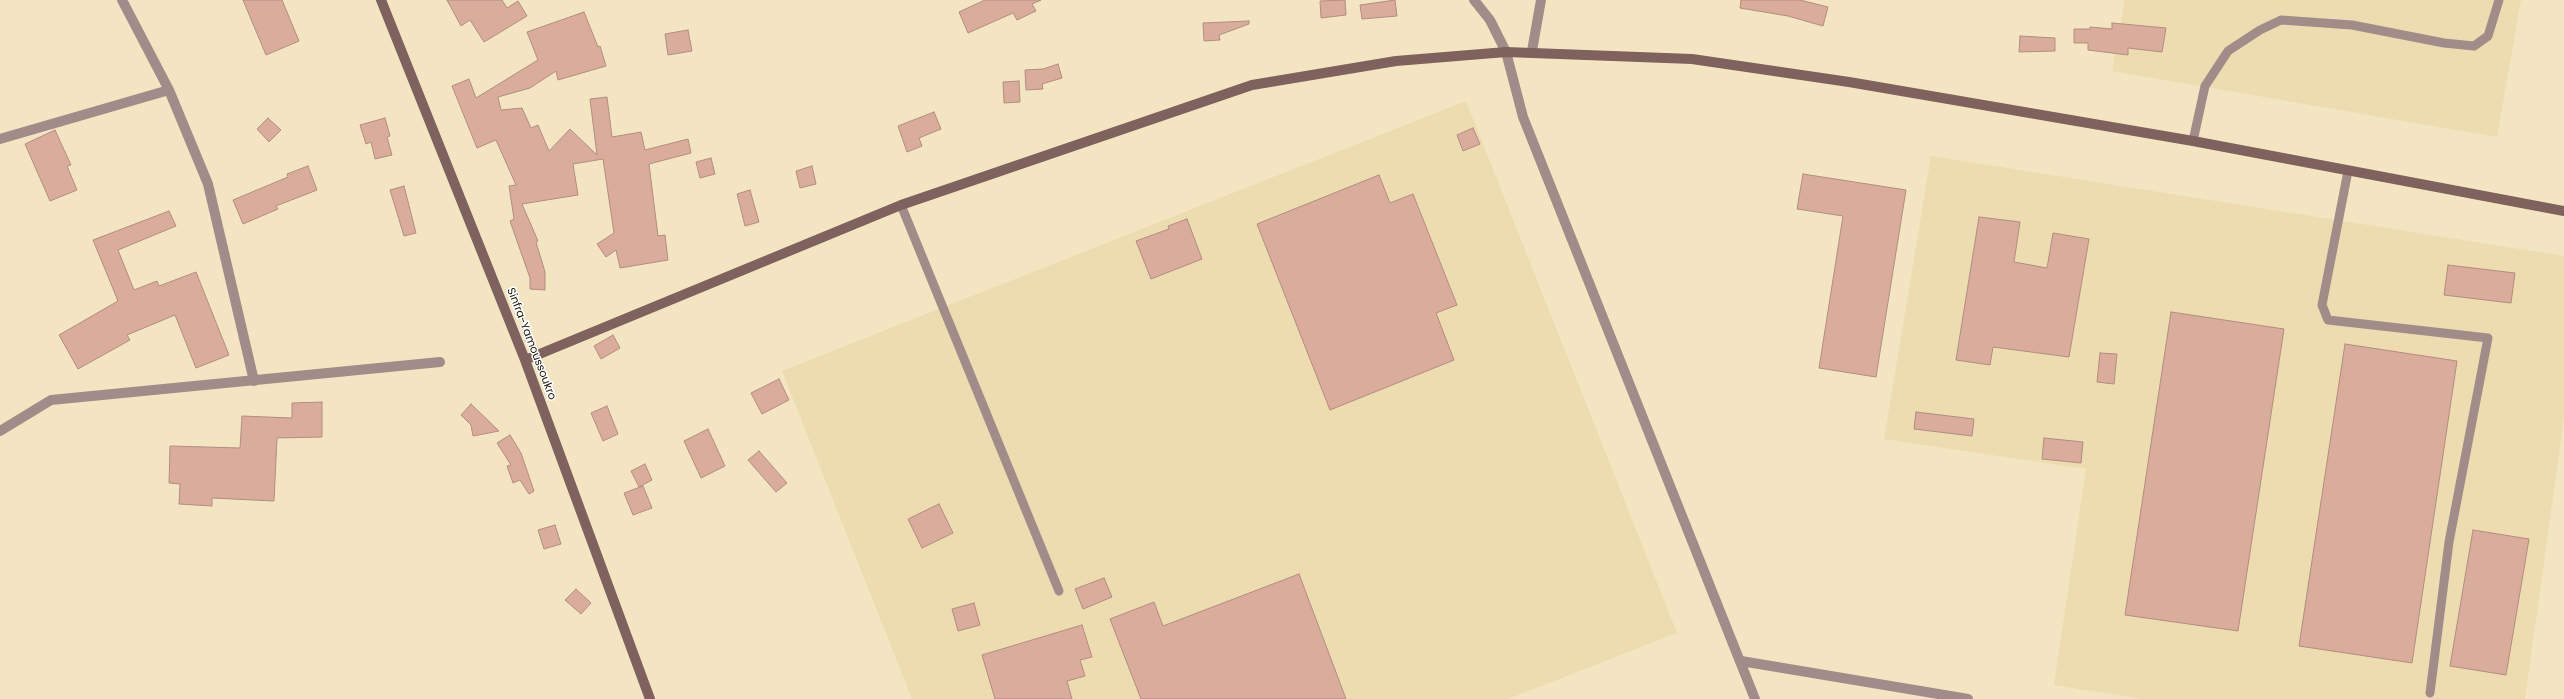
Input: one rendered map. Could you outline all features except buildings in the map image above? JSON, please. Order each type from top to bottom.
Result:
[{"type":"street","points":[[122,0],[169,90],[208,184],[254,381]]},
{"type":"street","name":"Sinfra-Yamoussoukro","points":[[380,0],[525,360],[650,699]]},
{"type":"street","points":[[1474,0],[1490,20],[1506,52],[1523,117],[1755,699]]},
{"type":"street","points":[[1532,51],[1541,0]]},
{"type":"street","points":[[525,360],[901,205],[1252,85],[1396,61],[1506,52],[1532,51],[1692,59],[1849,82],[2193,141],[2564,210]]},
{"type":"street","points":[[0,139],[169,90]]},
{"type":"street","points":[[0,431],[51,400],[440,362]]},
{"type":"street","points":[[1741,661],[1968,699]]},
{"type":"lane","points":[[2193,141],[2205,86],[2228,51],[2281,20],[2344,24],[2444,43],[2474,46],[2488,36],[2499,0]]},
{"type":"lane","points":[[2348,171],[2322,305],[2328,320],[2488,338],[2449,542],[2430,693]]},
{"type":"lane","points":[[901,205],[1059,591]]},
{"type":"shaded area","points":[[2125,0],[2521,0],[2497,137],[2112,71]]},
{"type":"shaded area","points":[[1466,101],[1677,633],[1508,699],[912,699],[782,371]]},
{"type":"shaded area","points":[[1931,156],[2564,256],[2564,418],[2525,699],[2142,699],[2054,685],[2086,469],[1884,439]]}]
